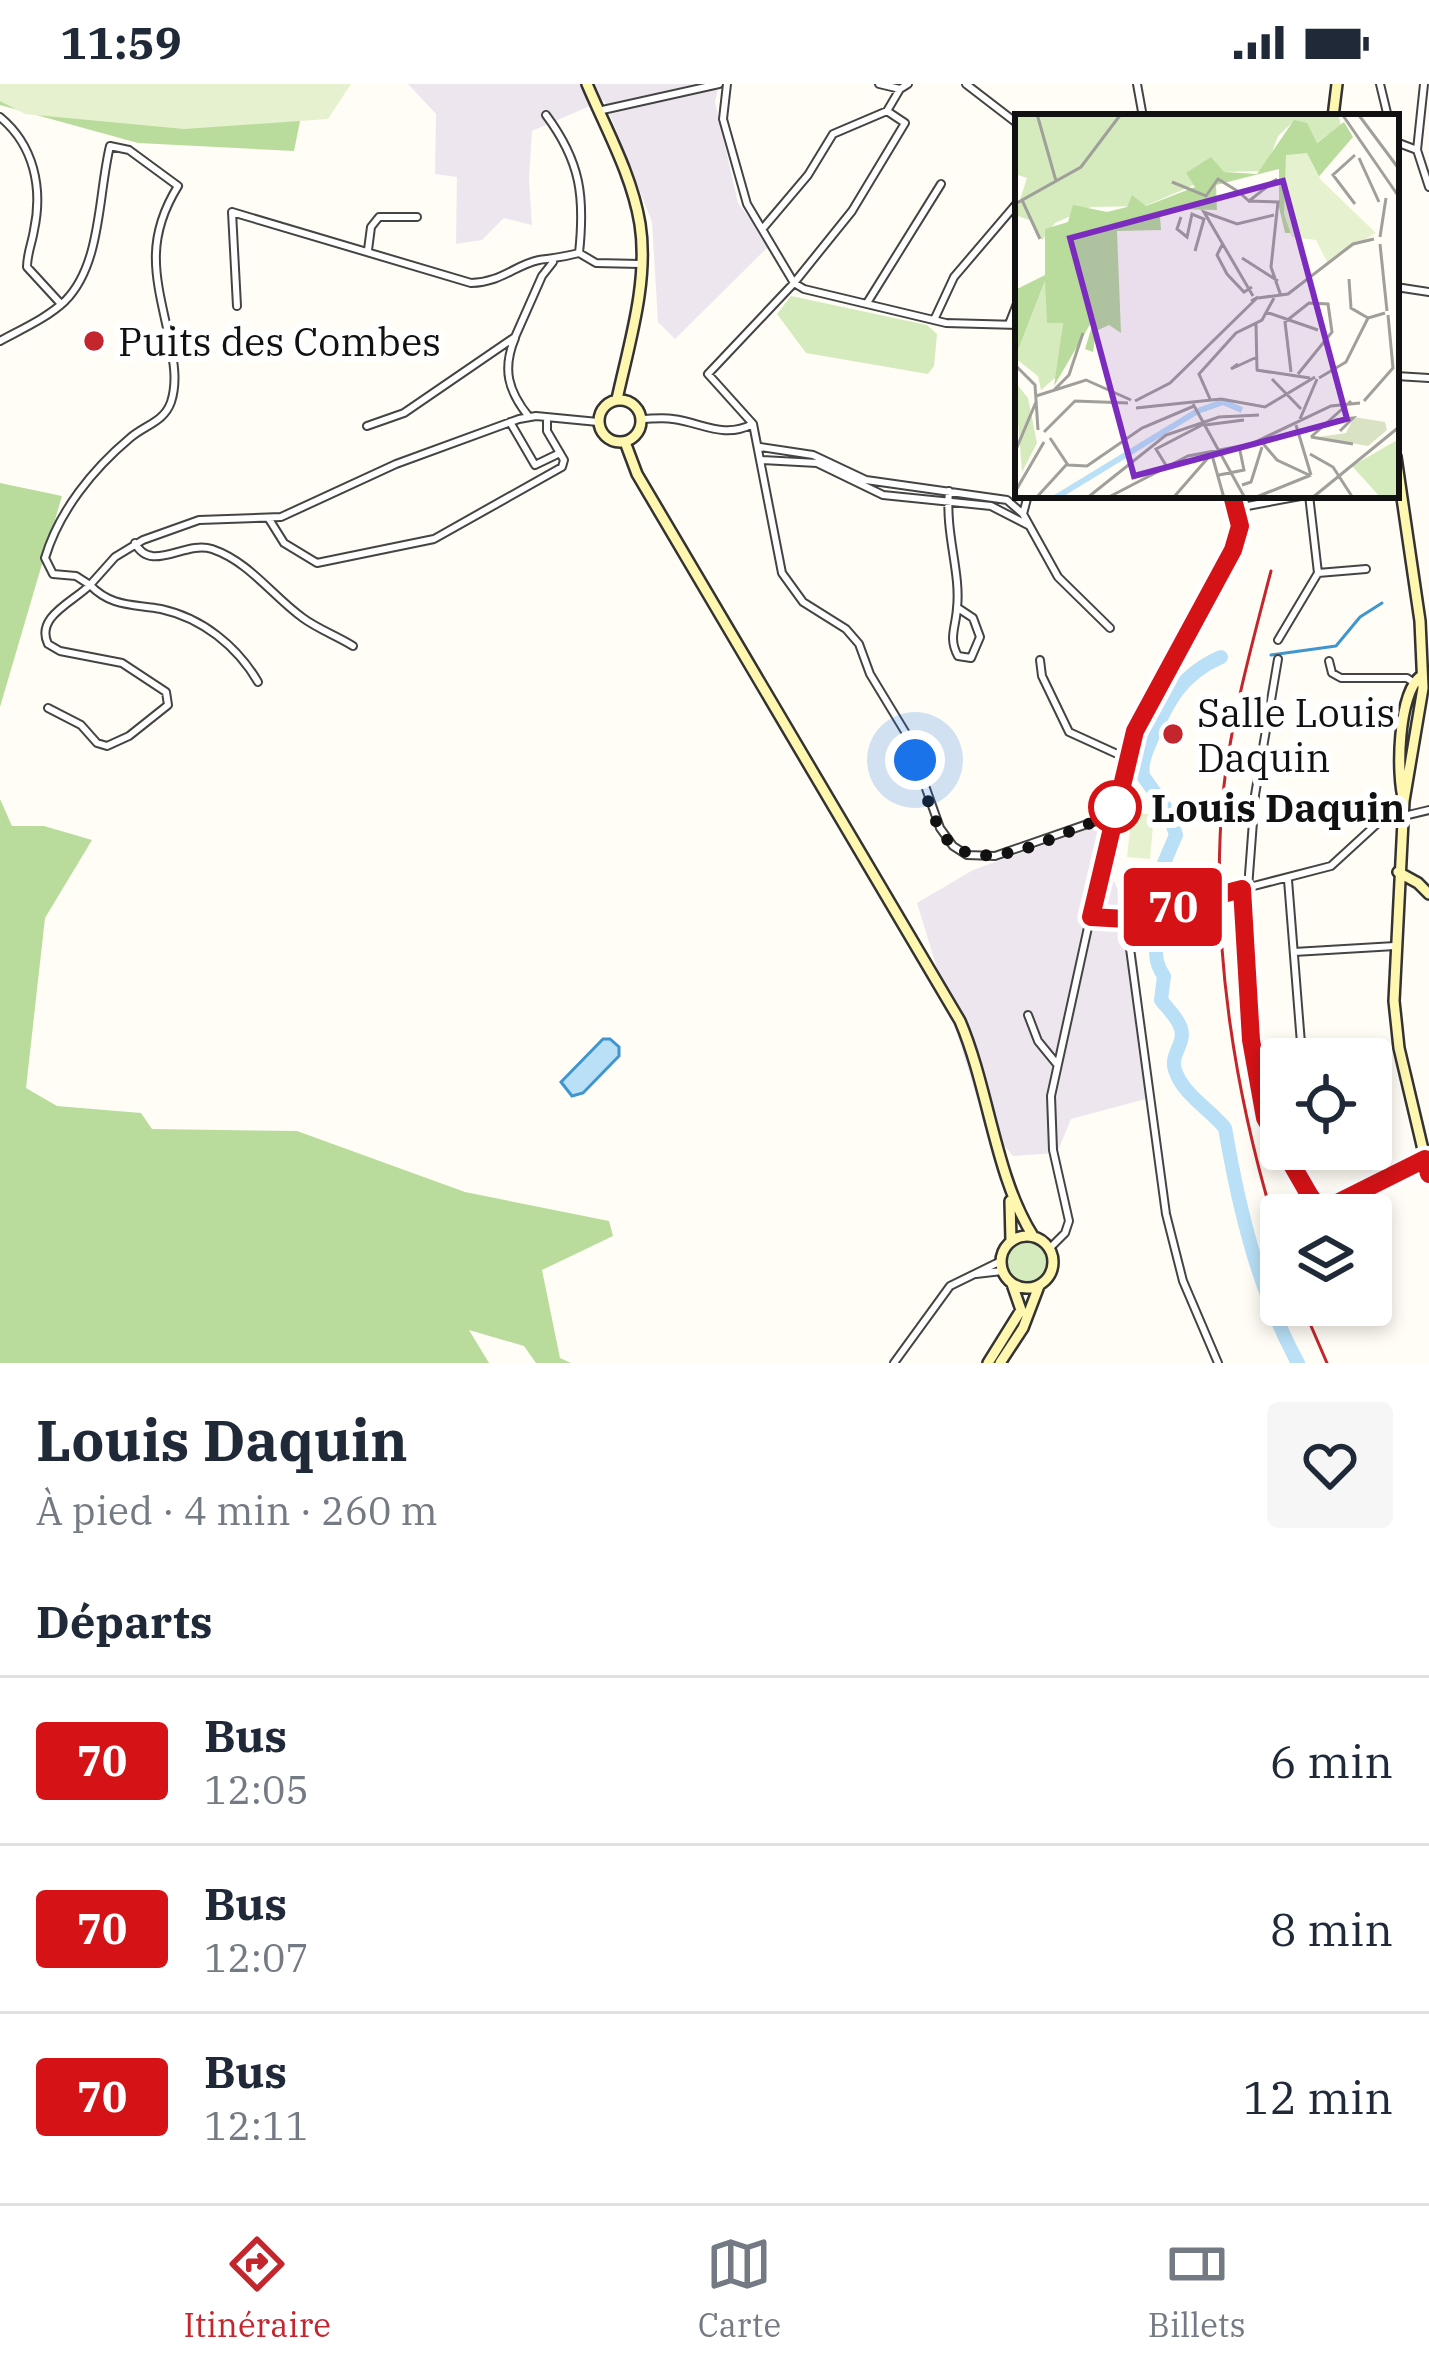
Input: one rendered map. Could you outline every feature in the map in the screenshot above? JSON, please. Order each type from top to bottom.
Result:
[{"type":"main road","points":[[587,84],[626,174],[640,226],[636,306],[617,399],[602,409],[598,422],[607,438],[626,442],[638,433],[641,419],[631,403],[617,399]]},
{"type":"main road","points":[[1333,114],[1337,84]]},
{"type":"main road","points":[[626,442],[637,475],[960,1021],[980,1070],[1010,1189],[1033,1236],[1049,1248],[1054,1265],[1000,1363]]},
{"type":"main road","points":[[1399,490],[1416,603],[1423,730],[1404,801],[1398,872],[1399,1048],[1429,1175]]},
{"type":"main road","points":[[1416,603],[1429,601]]},
{"type":"main road","points":[[1404,801],[1397,776],[1417,679]]},
{"type":"main road","points":[[1398,872],[1429,894]]},
{"type":"main road","points":[[1245,888],[1251,1040],[1265,1118],[1310,1196],[1327,1208],[1425,1159]]},
{"type":"main road","points":[[988,1363],[1021,1310],[1001,1266],[1011,1241],[1010,1189]]},
{"type":"main road","points":[[1011,1241],[1033,1236]]},
{"type":"main road","points":[[1012,1284],[1030,1289],[1040,1286]]},
{"type":"street","points":[[598,111],[723,84],[723,119],[747,204],[794,283],[934,320],[1013,324]]},
{"type":"street","points":[[763,228],[808,175],[833,134],[887,111],[904,87],[879,84]]},
{"type":"street","points":[[966,84],[1015,122]]},
{"type":"street","points":[[1137,84],[1142,114]]},
{"type":"street","points":[[1381,84],[1387,114]]},
{"type":"street","points":[[1424,84],[1418,150],[1429,187]]},
{"type":"street","points":[[887,111],[905,123],[852,211],[794,283],[708,374],[753,424],[782,574],[803,602],[845,629],[859,644],[870,674],[907,735],[940,828],[953,846],[967,855],[995,856],[1096,821],[1112,821]]},
{"type":"street","points":[[546,115],[563,137],[584,205],[579,253]]},
{"type":"street","points":[[0,117],[22,141],[35,179],[37,212],[27,267],[61,304]]},
{"type":"street","points":[[1399,143],[1418,150]]},
{"type":"street","points":[[0,341],[61,304],[77,285],[88,260],[110,146],[129,150],[178,186],[160,217],[154,244],[174,367],[170,405],[159,420],[128,440],[80,491],[63,515],[45,558],[53,574],[81,578],[117,603],[170,612],[204,626],[239,656],[258,682]]},
{"type":"street","points":[[866,304],[941,184]]},
{"type":"street","points":[[405,216],[406,205]]},
{"type":"street","points":[[934,320],[954,277],[1015,206]]},
{"type":"street","points":[[237,306],[232,212],[470,283],[497,280],[532,262],[553,262],[579,253],[596,263],[640,264]]},
{"type":"street","points":[[368,250],[371,226],[379,217],[417,217]]},
{"type":"street","points":[[529,417],[507,375],[515,337],[542,275],[553,262]]},
{"type":"street","points":[[1399,287],[1429,292]]},
{"type":"street","points":[[367,426],[404,413],[515,337]]},
{"type":"street","points":[[1399,376],[1429,378]]},
{"type":"street","points":[[48,708],[107,746],[129,736],[167,705],[166,692],[131,667],[60,651],[44,635],[48,621],[135,544],[200,520],[269,519],[396,464],[510,422],[529,417],[598,422]]},
{"type":"street","points":[[269,519],[284,543],[317,562],[418,544],[562,467],[547,431],[547,418]]},
{"type":"street","points":[[641,419],[670,418],[718,432],[738,432],[753,424]]},
{"type":"street","points":[[510,422],[535,465],[560,453]]},
{"type":"street","points":[[760,447],[813,455],[866,480],[1007,500],[1030,527],[1058,577],[1110,628]]},
{"type":"street","points":[[762,460],[801,460],[883,495],[991,506],[1021,516]]},
{"type":"street","points":[[949,491],[946,524],[958,608],[952,626],[953,646],[958,656],[971,658],[980,637],[973,618],[958,608]]},
{"type":"street","points":[[1021,516],[1027,498]]},
{"type":"street","points":[[1049,1248],[1066,1233],[1069,1221],[1051,1135],[1056,1063],[1126,758],[1170,662],[1233,550],[1240,526],[1233,498]]},
{"type":"street","points":[[1237,508],[1292,498]]},
{"type":"street","points":[[1278,640],[1318,573],[1308,498]]},
{"type":"street","points":[[135,544],[140,554],[149,557],[196,547],[219,552],[257,577],[305,620],[353,646]]},
{"type":"street","points":[[1318,573],[1366,569]]},
{"type":"street","points":[[1245,888],[1278,659]]},
{"type":"street","points":[[1040,660],[1042,676],[1069,732],[1126,758]]},
{"type":"street","points":[[1329,662],[1336,676],[1417,679]]},
{"type":"street","points":[[1091,917],[1126,919],[1288,880],[1331,866],[1379,822],[1429,811]]},
{"type":"street","points":[[1288,880],[1301,1038]]},
{"type":"street","points":[[1126,919],[1166,1214],[1183,1281],[1218,1363]]},
{"type":"street","points":[[1294,952],[1395,946]]},
{"type":"street","points":[[1028,1015],[1056,1063]]},
{"type":"street","points":[[894,1363],[950,1286],[1001,1266]]},
{"type":"shaded area","points":[[408,84],[719,84],[715,102],[738,203],[770,245],[675,339],[658,322],[652,222],[604,100],[532,131],[532,225],[504,218],[482,240],[456,244],[457,177],[435,174],[436,114]]},
{"type":"shaded area","points":[[1091,828],[1114,844],[1110,872],[1139,938],[1136,950],[1153,1097],[1071,1119],[1057,1153],[1013,1156],[984,1121],[917,903],[973,870]]},
{"type":"green space","points":[[0,84],[264,84],[303,106],[294,151],[138,143],[0,105]]},
{"type":"green space","points":[[0,84],[351,84],[328,119],[184,129],[25,114],[0,101]]},
{"type":"green space","points":[[791,296],[927,325],[937,334],[934,366],[928,374],[806,353],[777,314]]},
{"type":"green space","points":[[0,483],[62,496],[0,707]]},
{"type":"green space","points":[[0,799],[12,826],[44,826],[92,840],[45,918],[26,1088],[57,1106],[141,1113],[152,1129],[297,1131],[465,1192],[609,1221],[613,1236],[542,1270],[560,1358],[571,1363],[536,1363],[524,1346],[469,1330],[489,1363],[0,1363]]},
{"type":"green space","points":[[1132,812],[1154,815],[1150,859],[1127,857]]},
{"type":"green space","points":[[1027,1240],[1043,1247],[1050,1263],[1043,1279],[1027,1286],[1011,1279],[1004,1263],[1011,1247]]},
{"type":"water","points":[[603,1039],[619,1047],[619,1056],[583,1093],[572,1096],[561,1082]]},
{"type":"waterway","points":[[1271,655],[1336,646],[1360,617],[1382,603]]},
{"type":"waterway","points":[[1158,905],[1168,880],[1164,863],[1176,835],[1168,811],[1143,776],[1144,757],[1178,690],[1196,671],[1221,657]]},
{"type":"waterway","points":[[1160,915],[1156,954],[1164,976],[1161,1000],[1181,1030],[1175,1070],[1190,1094],[1225,1128],[1252,1248],[1298,1363]]},
{"type":"railway","points":[[1266,1194],[1230,1023],[1223,965],[1220,851],[1227,766],[1271,571]]},
{"type":"railway","points":[[1311,1326],[1327,1363]]},
{"type":"bus line","name":"70","points":[[1233,498],[1240,526],[1233,550],[1135,731],[1091,917],[1126,919],[1242,889],[1251,1040],[1265,1118],[1310,1196],[1327,1208],[1425,1159],[1429,1174]]},
{"type":"place","name":"Puits des Combes","points":[[94,341]]},
{"type":"place","name":"Salle Louis Daquin","points":[[1173,734]]},
{"type":"place","name":"Louis Daquin","points":[[1115,807]]},
{"type":"route","points":[[915,760],[940,828],[967,855],[995,856],[1096,821],[1112,821],[1116,802],[1115,807]]}]
